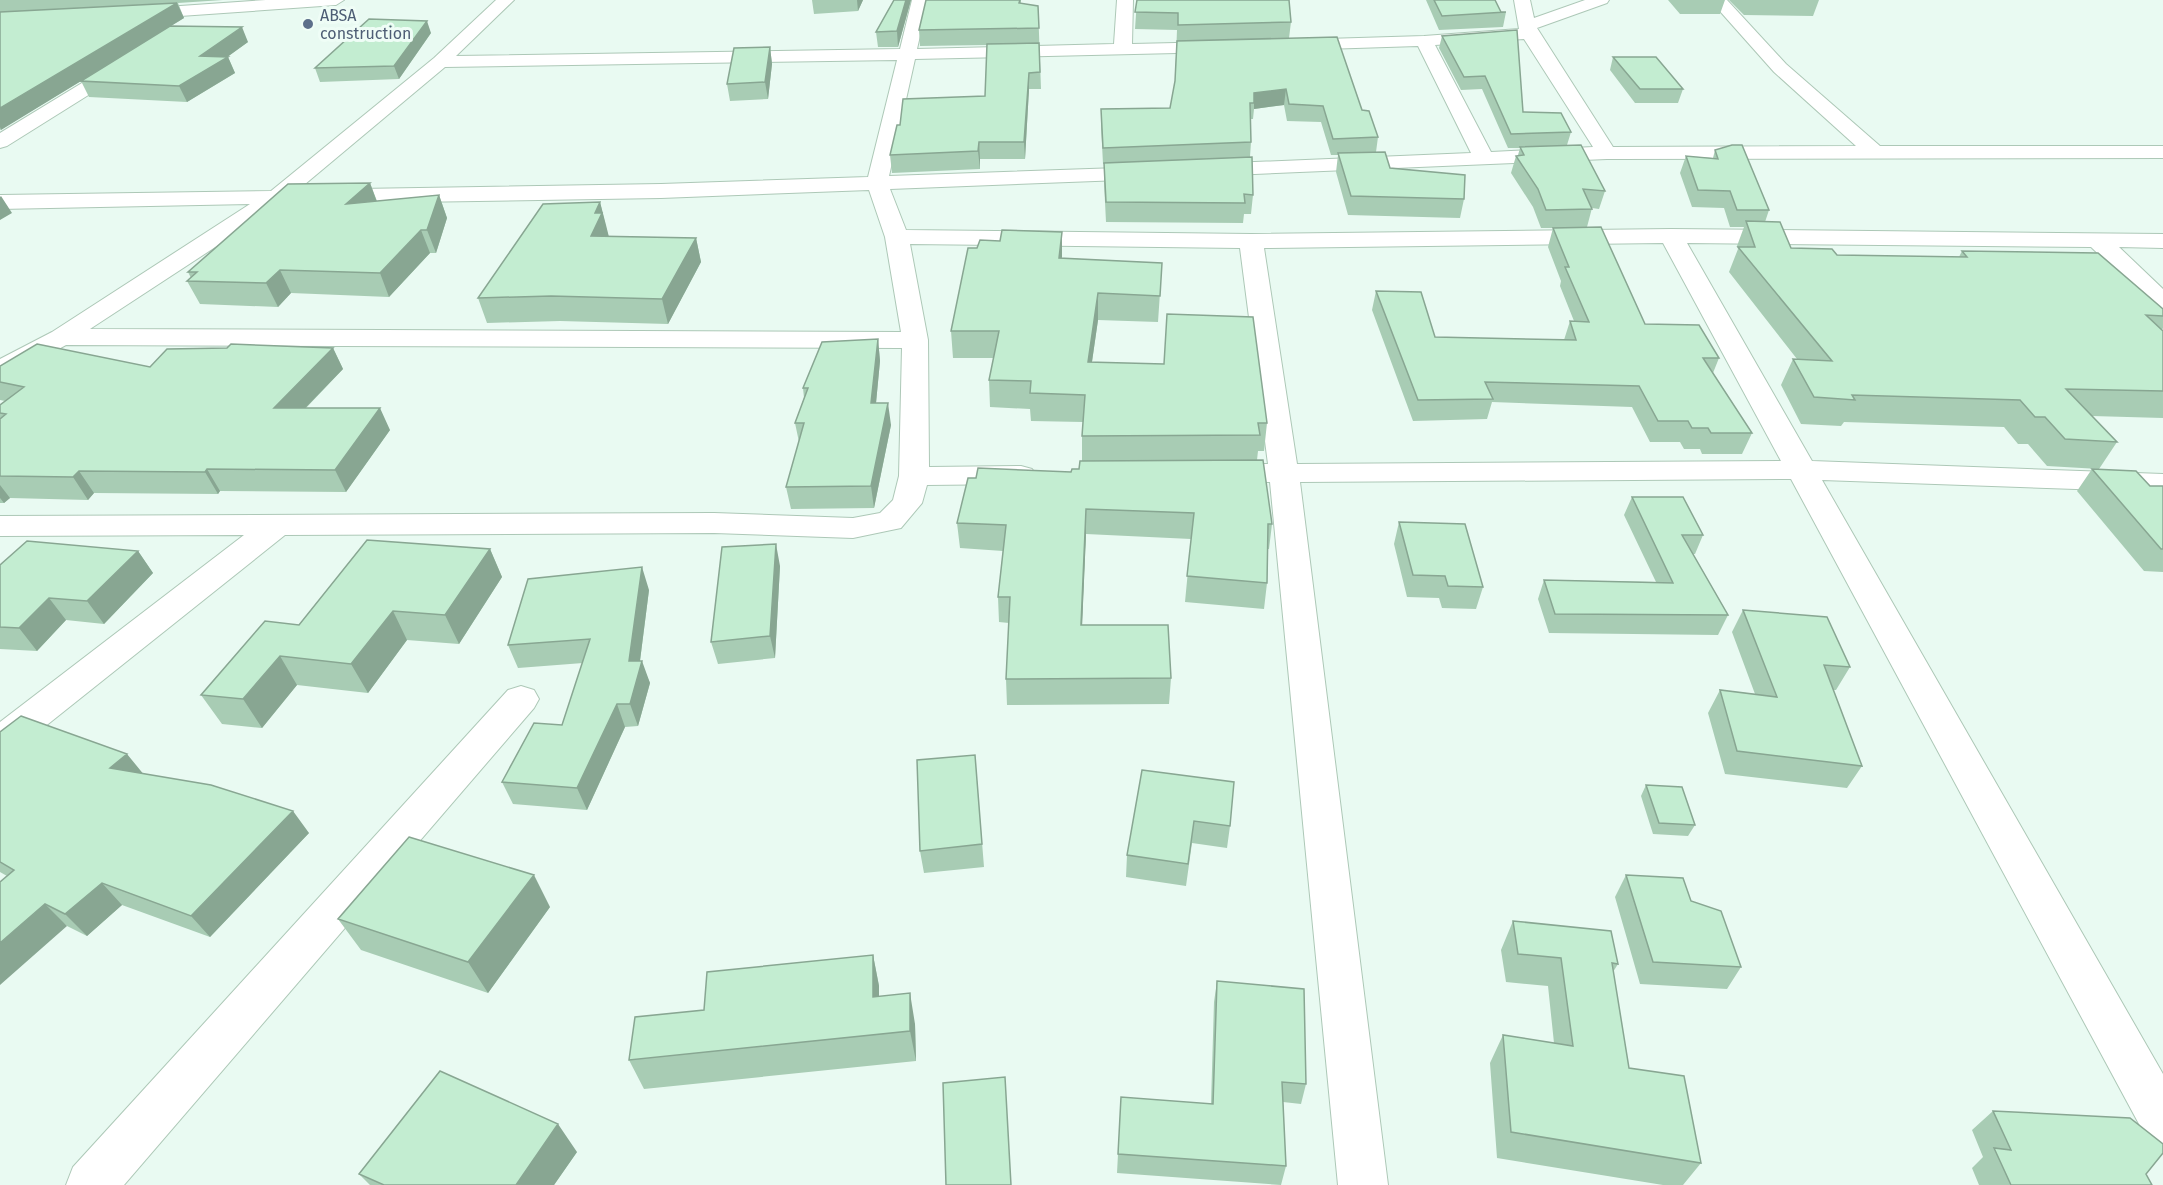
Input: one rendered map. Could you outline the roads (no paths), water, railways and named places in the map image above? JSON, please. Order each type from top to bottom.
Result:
[{"type":"street","points":[[118,15],[221,5],[336,0]]},
{"type":"street","points":[[0,370],[61,337],[278,197],[440,62],[506,0]]},
{"type":"street","points":[[0,526],[714,523],[853,528],[890,521],[907,503],[914,476],[915,340],[897,237],[877,183],[920,0]]},
{"type":"street","points":[[1123,50],[1125,0]]},
{"type":"street","points":[[1522,0],[1529,29],[1606,153]]},
{"type":"street","points":[[1274,46],[1424,41],[1529,29],[1601,0]]},
{"type":"street","points":[[1718,0],[1780,68],[1874,152]]},
{"type":"street","points":[[185,27],[221,5]]},
{"type":"street","points":[[1424,41],[1484,158]]},
{"type":"street","points":[[440,62],[606,61],[1239,47]]},
{"type":"street","points":[[0,142],[136,57]]},
{"type":"street","points":[[0,202],[650,191],[1178,172],[1606,153],[2163,152]]},
{"type":"street","points":[[897,237],[1251,241],[1671,236],[2163,241]]},
{"type":"street","points":[[1671,236],[2163,1120]]},
{"type":"street","points":[[2096,239],[2163,302]]},
{"type":"street","points":[[1251,241],[1284,472],[1363,1185]]},
{"type":"street","points":[[61,337],[915,340]]},
{"type":"street","points":[[1188,473],[1800,470],[2163,483]]},
{"type":"street","points":[[914,476],[1045,474]]},
{"type":"street","points":[[0,742],[276,526]]},
{"type":"street","points":[[92,1185],[522,699]]},
{"type":"place","name":"ABSA construction","points":[[308,24]]}]
